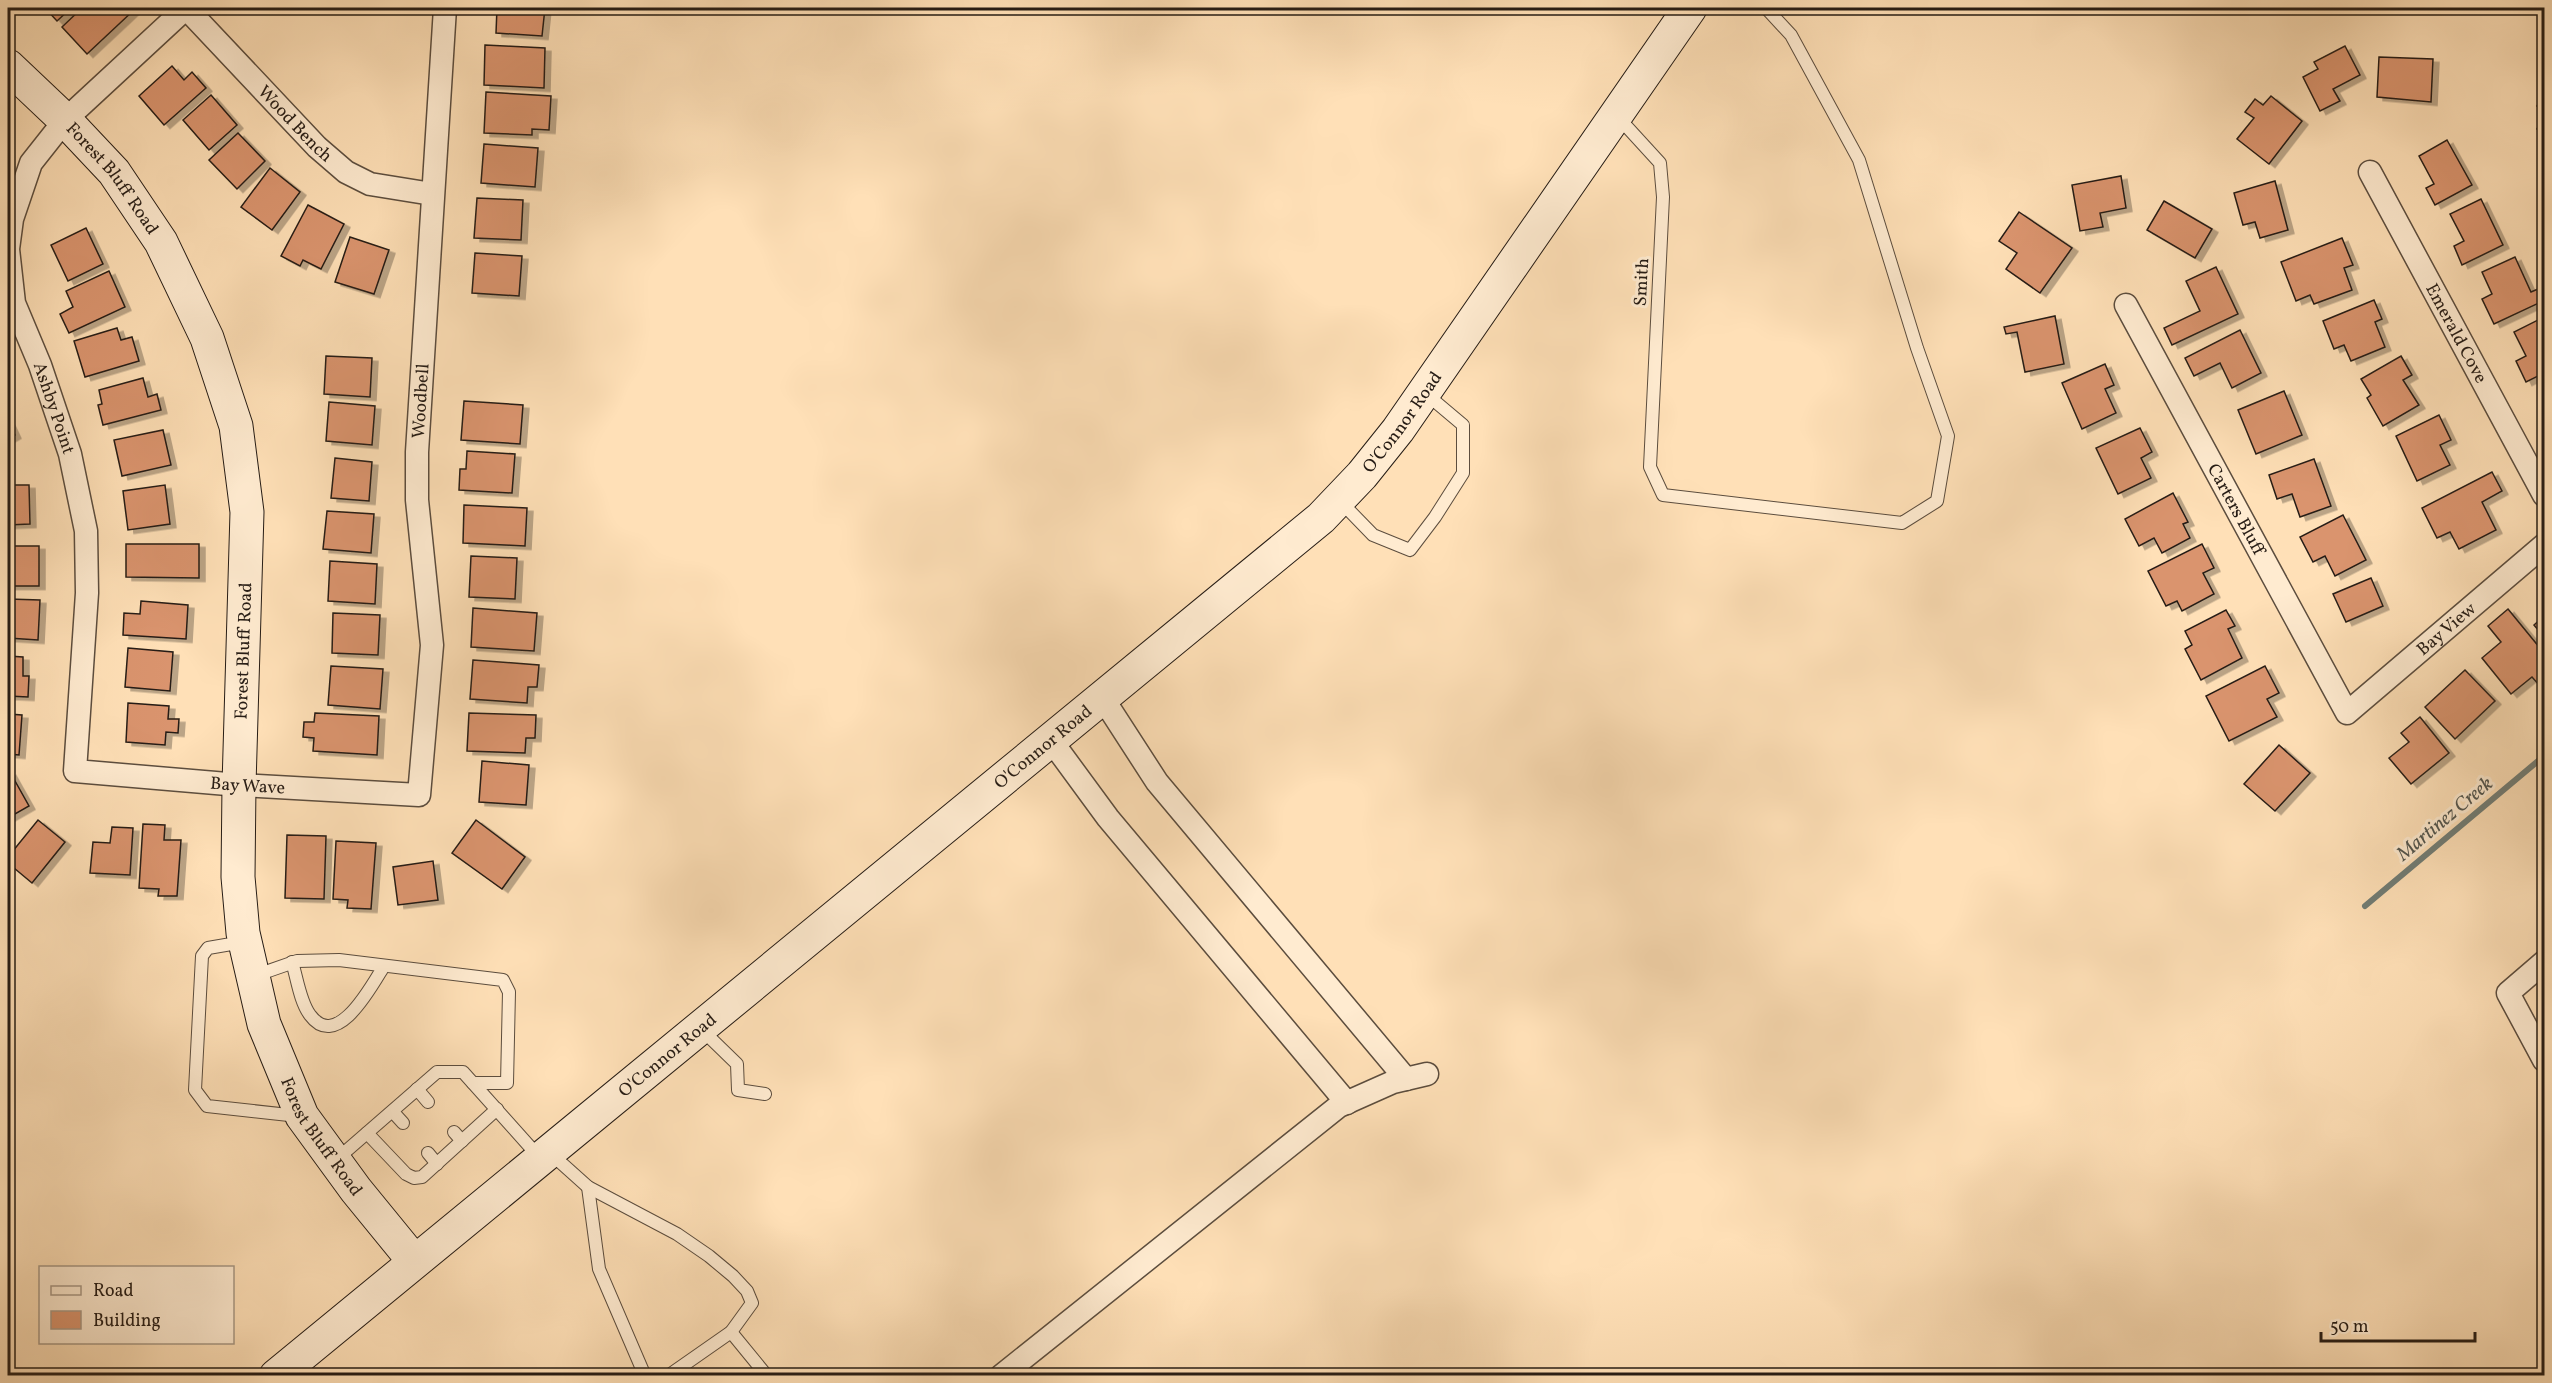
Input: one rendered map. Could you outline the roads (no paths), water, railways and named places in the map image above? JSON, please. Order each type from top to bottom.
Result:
[{"type":"main road","name":"O'Connor Road","points":[[276,1376],[1321,518],[1362,475],[1424,392],[1689,8]]},
{"type":"main road","name":"Forest Bluff Road","points":[[8,66],[65,120],[114,172],[161,242],[207,338],[236,426],[248,512],[238,877],[245,941],[252,976],[264,1024],[302,1116],[334,1161],[414,1261]]},
{"type":"street","name":"Wood Bench","points":[[186,8],[316,147],[346,172],[370,184],[432,194]]},
{"type":"street","name":"Ashby Point","points":[[75,771],[87,593],[86,531],[70,454],[40,364],[15,303],[8,249],[12,219],[31,163],[65,120],[186,8]]},
{"type":"street","name":"Woodbell","points":[[419,795],[432,645],[417,500],[417,452],[445,8]]},
{"type":"street","name":"Emerald Cove","points":[[2370,172],[2544,495]]},
{"type":"street","name":"Carters Bluff","points":[[2126,305],[2347,712]]},
{"type":"street","name":"Bay View","points":[[2347,712],[2544,545]]},
{"type":"street","points":[[1002,1376],[1274,1156],[1347,1103],[1393,1082],[1417,1076],[1157,782],[1102,697]]},
{"type":"street","points":[[1050,739],[1108,818],[1347,1103]]},
{"type":"street","name":"Bay Wave","points":[[75,771],[239,785],[419,795]]},
{"type":"street","points":[[2544,962],[2508,993],[2544,1060]]},
{"type":"lane","name":"Smith","points":[[1616,115],[1660,163],[1663,197],[1650,467],[1663,495],[1902,524],[1937,501],[1948,436],[1917,348],[1859,160],[1791,35],[1766,8]]},
{"type":"lane","points":[[1338,499],[1373,535],[1410,550],[1435,517],[1463,473],[1463,425],[1424,392]]},
{"type":"lane","points":[[245,941],[208,948],[202,956],[195,1090],[207,1106],[302,1116]]},
{"type":"lane","points":[[252,976],[292,962],[339,960],[503,980],[509,992],[507,1083],[473,1083]]},
{"type":"lane","points":[[292,962],[308,1014],[318,1024],[329,1026],[342,1022],[362,1001],[384,966]]},
{"type":"lane","points":[[699,1027],[737,1064],[738,1090],[765,1094]]},
{"type":"lane","points":[[334,1161],[437,1072],[463,1072],[497,1109],[544,1154],[588,1187],[676,1234],[733,1276],[747,1291],[752,1303],[731,1332],[668,1376]]},
{"type":"lane","points":[[417,1089],[428,1102]]},
{"type":"lane","points":[[367,1133],[406,1174],[414,1178],[422,1176],[437,1164],[458,1136],[497,1109]]},
{"type":"lane","points":[[393,1112],[403,1123]]},
{"type":"lane","points":[[428,1153],[437,1164]]},
{"type":"lane","points":[[588,1187],[599,1269],[645,1376]]},
{"type":"lane","points":[[731,1332],[767,1376]]},
{"type":"waterway","name":"Martinez Creek","points":[[2365,906],[2544,756]]}]
